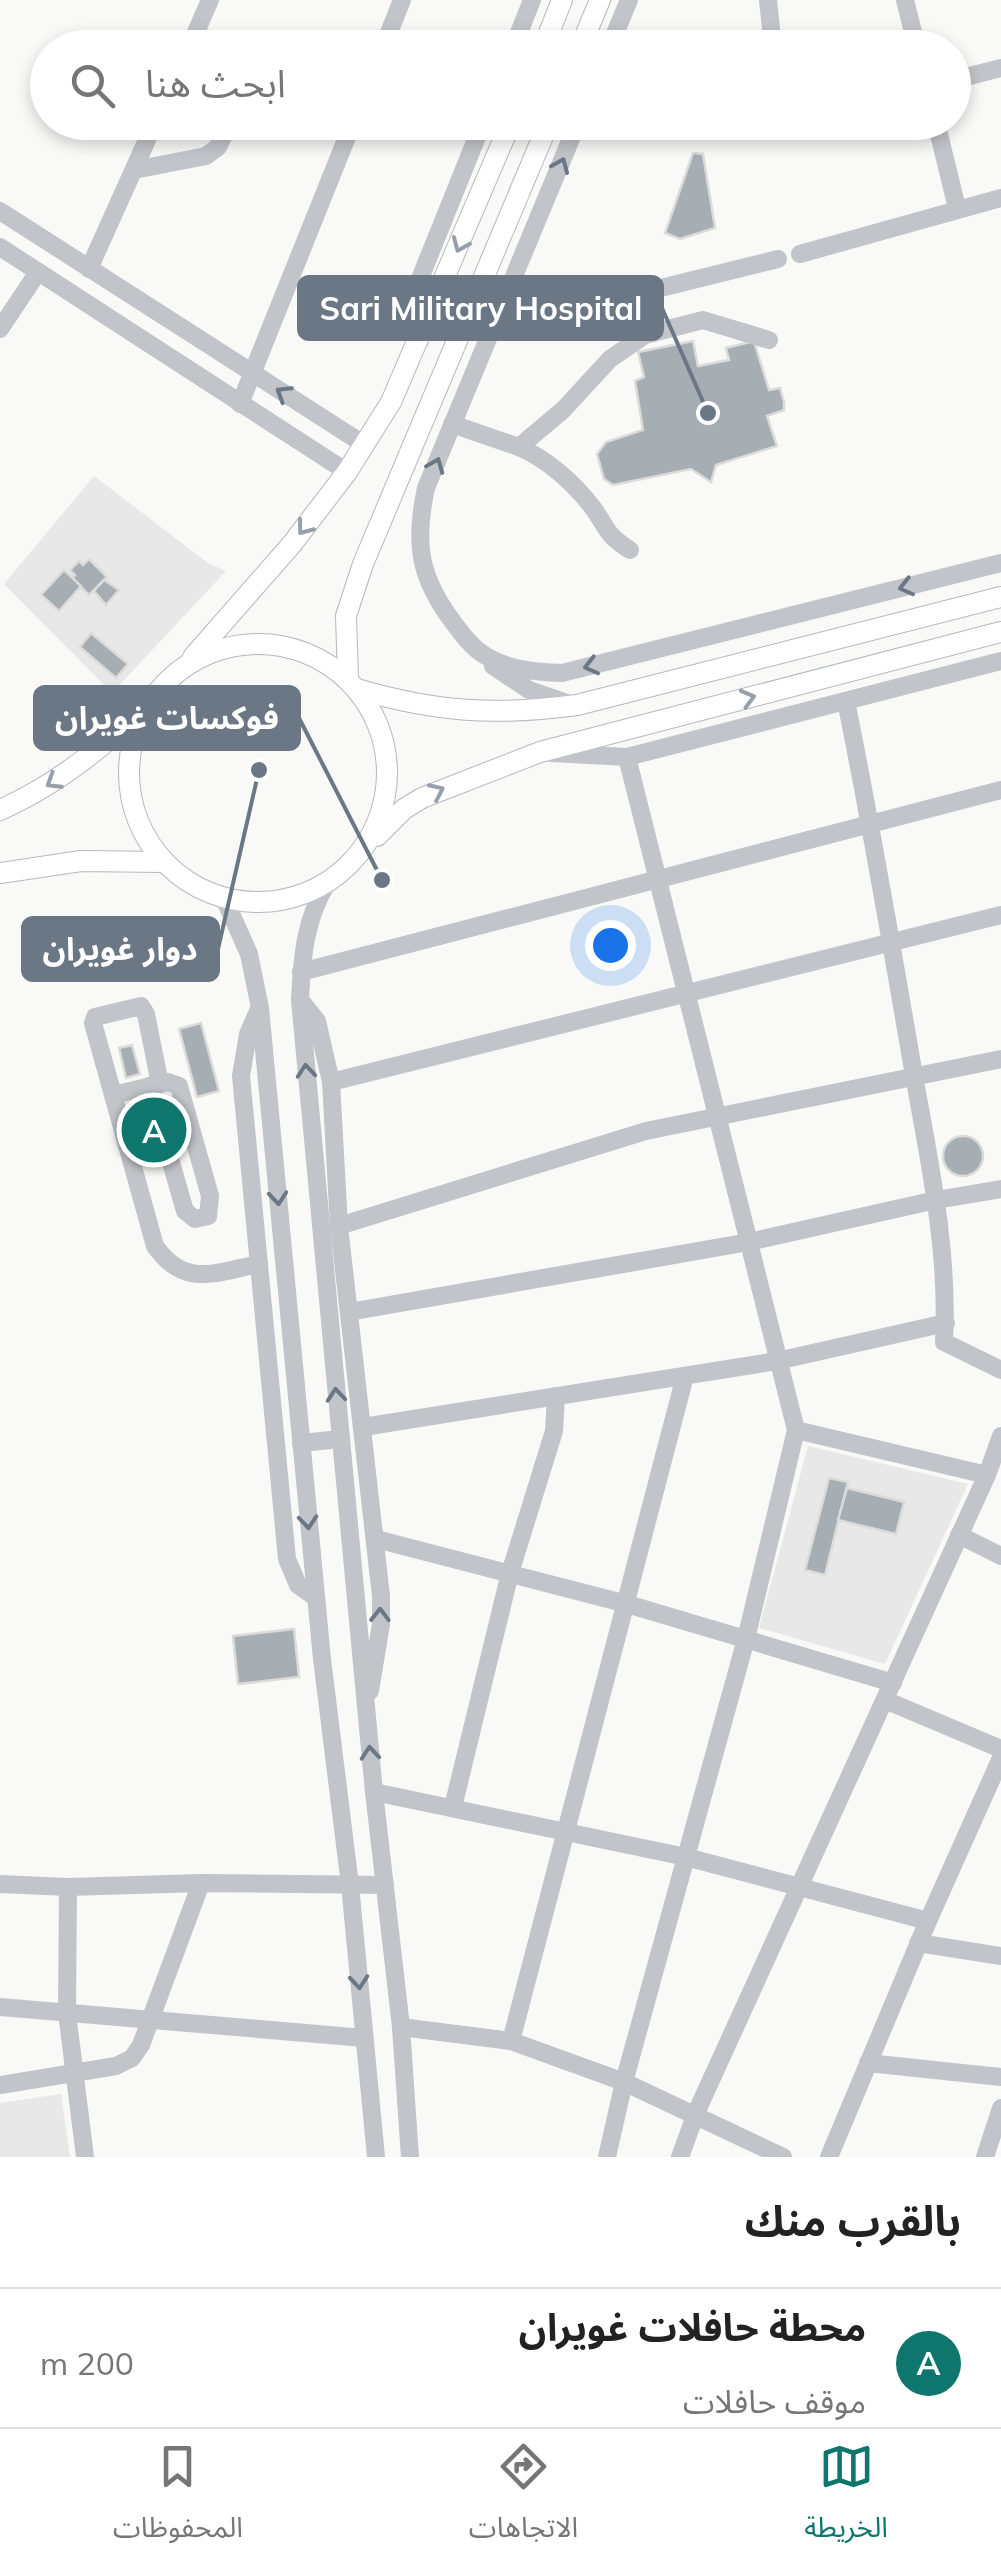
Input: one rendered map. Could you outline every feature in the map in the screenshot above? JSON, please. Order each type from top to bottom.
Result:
[{"type":"main road","points":[[550,30],[562,0]]},
{"type":"main road","points":[[588,30],[600,0]]},
{"type":"main road","points":[[0,810],[76,767],[108,743],[152,700],[292,544],[347,472],[391,402],[420,342],[504,140]]},
{"type":"main road","points":[[361,852],[382,809],[387,762],[374,716],[353,684],[346,616],[363,564],[541,140]]},
{"type":"main road","points":[[177,672],[222,648],[256,643],[306,652],[353,684],[424,707],[467,712],[538,710],[577,706],[1001,596]]},
{"type":"main road","points":[[152,700],[132,748],[129,783],[136,818],[164,862],[198,888],[224,898],[278,902],[328,882],[404,809],[480,773],[540,752],[1001,632]]},
{"type":"main road","points":[[0,873],[81,861],[164,862]]},
{"type":"street","points":[[197,30],[210,0]]},
{"type":"street","points":[[390,30],[402,0]]},
{"type":"street","points":[[520,30],[532,0]]},
{"type":"street","points":[[617,30],[629,0]]},
{"type":"street","points":[[768,0],[771,30]]},
{"type":"street","points":[[905,0],[912,30]]},
{"type":"street","points":[[971,76],[1001,68]]},
{"type":"street","points":[[89,269],[147,140]]},
{"type":"street","points":[[134,170],[206,156],[222,140]]},
{"type":"street","points":[[240,404],[347,140]]},
{"type":"street","points":[[420,342],[414,309],[419,281],[475,140]]},
{"type":"street","points":[[571,140],[426,488],[419,540],[428,584],[439,604],[497,670],[528,690],[577,706]]},
{"type":"street","points":[[940,140],[957,208]]},
{"type":"street","points":[[800,254],[1001,198]]},
{"type":"street","points":[[0,212],[365,445]]},
{"type":"street","points":[[0,329],[34,269],[45,240]]},
{"type":"street","points":[[0,247],[347,472]]},
{"type":"street","points":[[492,330],[778,259]]},
{"type":"street","points":[[519,447],[564,410],[610,359],[644,336],[703,320],[769,340]]},
{"type":"street","points":[[452,424],[544,458],[593,508],[607,534],[630,550]]},
{"type":"street","points":[[484,656],[518,668],[562,673],[1001,563]]},
{"type":"street","points":[[540,752],[627,758],[1001,662]]},
{"type":"street","points":[[846,701],[936,1200],[946,1295],[944,1342],[1001,1370]]},
{"type":"street","points":[[606,2157],[746,1639],[796,1430],[627,758]]},
{"type":"street","points":[[301,972],[1001,790]]},
{"type":"street","points":[[328,882],[310,918],[300,1000],[366,1711],[401,2027],[410,2157]]},
{"type":"street","points":[[224,898],[246,944],[260,1008],[316,1598],[350,1884],[376,2157]]},
{"type":"street","points":[[331,1082],[1001,915]]},
{"type":"street","points":[[300,1000],[316,1021],[331,1082],[339,1226],[376,1539],[381,1624],[366,1711]]},
{"type":"street","points":[[113,1095],[155,1085],[175,1083],[183,1093],[211,1202],[208,1216],[191,1218],[185,1211],[155,1085],[144,1010],[136,1006],[106,1012],[95,1017],[93,1023],[152,1239],[168,1262],[192,1274],[282,1244]]},
{"type":"street","points":[[260,1008],[248,1034],[241,1076],[280,1488],[290,1573],[298,1585],[316,1598]]},
{"type":"street","points":[[339,1226],[646,1132],[1001,1058]]},
{"type":"street","points":[[349,1312],[750,1242],[1001,1189]]},
{"type":"street","points":[[363,1428],[777,1361],[946,1323]]},
{"type":"street","points":[[511,2041],[685,1376]]},
{"type":"street","points":[[452,1807],[510,1572],[554,1431],[556,1396]]},
{"type":"street","points":[[796,1430],[987,1475]]},
{"type":"street","points":[[680,2157],[797,1888],[987,1475],[1001,1436]]},
{"type":"street","points":[[301,1443],[341,1439]]},
{"type":"street","points":[[280,1488],[305,1485]]},
{"type":"street","points":[[959,1535],[1001,1556]]},
{"type":"street","points":[[376,1539],[510,1572],[746,1639],[889,1691],[1001,1749]]},
{"type":"street","points":[[829,2157],[1001,1758]]},
{"type":"street","points":[[374,1792],[686,1857],[928,1921]]},
{"type":"street","points":[[0,2085],[116,2066],[132,2058],[151,2020],[201,1883]]},
{"type":"street","points":[[0,1884],[68,1888],[201,1883],[385,1885]]},
{"type":"street","points":[[68,1888],[68,2013],[85,2157]]},
{"type":"street","points":[[918,1944],[1001,1956]]},
{"type":"street","points":[[0,2007],[364,2038]]},
{"type":"street","points":[[401,2027],[511,2041],[624,2082],[782,2157]]},
{"type":"street","points":[[868,2063],[1001,2077]]},
{"type":"street","points":[[984,2157],[1001,2108]]},
{"type":"shaded area","points":[[94,476],[208,563],[226,571],[112,693],[4,584]]},
{"type":"shaded area","points":[[808,1446],[968,1484],[885,1664],[759,1628]]},
{"type":"shaded area","points":[[61,2094],[70,2157],[0,2157],[0,2103]]},
{"type":"building","points":[[693,153],[703,154],[715,228],[680,239],[665,233]]},
{"type":"building","points":[[693,341],[698,366],[729,360],[726,348],[754,341],[769,390],[780,388],[784,402],[784,410],[767,416],[777,446],[716,465],[711,482],[691,469],[613,485],[604,479],[597,454],[606,442],[643,430],[635,381],[644,377],[638,352]]},
{"type":"building","points":[[89,559],[107,577],[89,595],[72,578],[75,575],[70,570],[79,561],[83,565]]},
{"type":"building","points":[[64,570],[81,586],[59,611],[41,595]]},
{"type":"building","points":[[104,580],[119,590],[106,605],[94,591]]},
{"type":"building","points":[[91,633],[128,664],[116,678],[80,647]]},
{"type":"building","points":[[201,1023],[219,1091],[197,1097],[179,1029]]},
{"type":"building","points":[[132,1045],[140,1074],[126,1078],[119,1048]]},
{"type":"building","points":[[963,1136],[977,1142],[983,1156],[977,1170],[963,1176],[949,1170],[943,1156],[949,1142]]},
{"type":"building","points":[[829,1478],[848,1482],[825,1575],[805,1570]]},
{"type":"building","points":[[847,1488],[904,1502],[896,1534],[838,1520]]},
{"type":"building","points":[[294,1629],[299,1677],[238,1684],[233,1636]]},
{"type":"place","name":"Sari Military Hospital","points":[[708,413]]},
{"type":"place","name":"دوار غويران","points":[[259,770]]},
{"type":"place","name":"فوكسات غويران","points":[[382,880]]},
{"type":"place","name":"محطة حافلات غويران","points":[[154,1130]]}]
